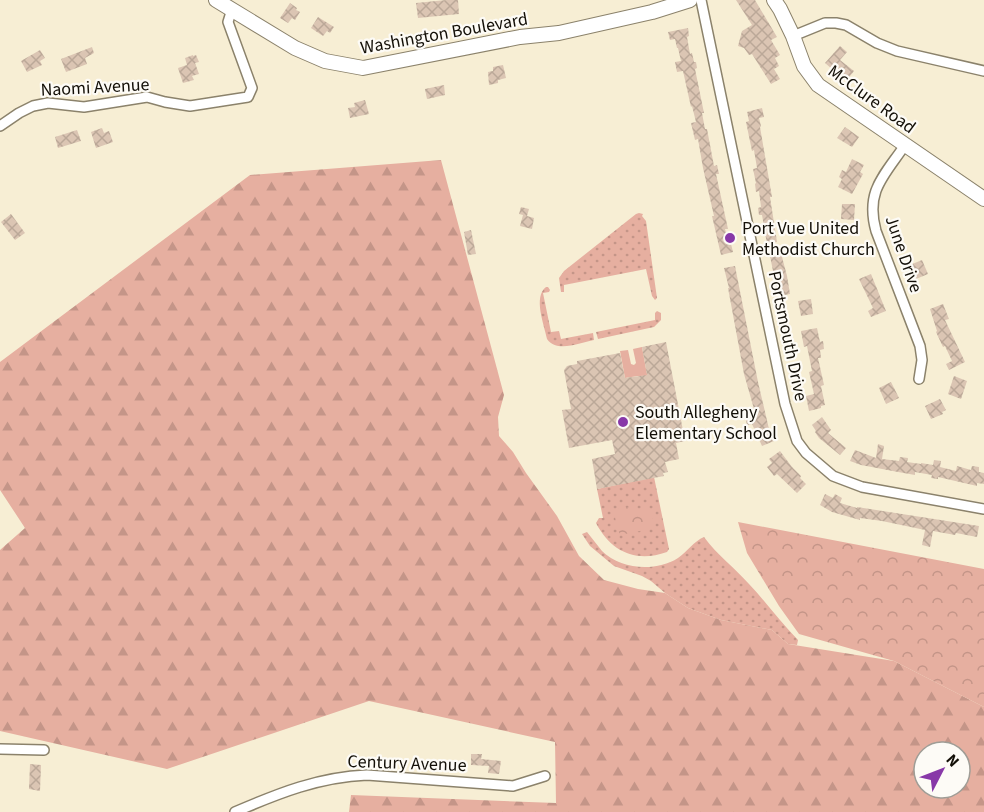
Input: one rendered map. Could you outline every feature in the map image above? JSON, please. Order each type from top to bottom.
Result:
[{"type":"street","name":"Washington Boulevard","points":[[216,0],[295,48],[325,61],[363,68],[520,37],[559,33],[652,12],[690,0]]},
{"type":"street","name":"Portsmouth Drive","points":[[701,0],[783,394],[797,441],[819,466],[847,482],[862,487],[984,508]]},
{"type":"street","name":"McClure Road","points":[[774,0],[793,36],[804,66],[818,86],[984,199]]},
{"type":"street","name":"Naomi Avenue","points":[[0,126],[33,106],[48,103],[84,107],[147,97],[190,106],[248,97],[252,88],[228,22],[232,9]]},
{"type":"street","points":[[793,36],[825,23],[836,23],[846,25],[877,43],[897,51],[984,71]]},
{"type":"street","name":"June Drive","points":[[905,145],[879,183],[874,195],[872,216],[920,346],[922,360],[919,379]]},
{"type":"street","points":[[0,749],[44,750]]},
{"type":"street","name":"Century Avenue","points":[[235,812],[297,788],[345,776],[367,775],[513,786],[545,776]]},
{"type":"green space","points":[[441,160],[504,395],[498,417],[499,436],[513,452],[557,516],[579,556],[604,580],[665,593],[688,608],[721,620],[772,630],[788,644],[894,661],[984,707],[984,812],[349,812],[351,795],[556,803],[555,742],[369,701],[167,769],[0,731],[0,550],[25,528],[0,490],[0,362],[250,175]]},
{"type":"green space","points":[[639,213],[643,214],[646,221],[657,298],[655,300],[652,296],[646,269],[564,285],[564,292],[561,292],[559,278],[564,271]]},
{"type":"green space","points":[[546,287],[550,290],[549,292],[543,293],[551,332],[559,331],[561,339],[593,333],[594,340],[562,346],[551,343],[547,339],[540,304],[542,291]]},
{"type":"green space","points":[[657,311],[661,313],[661,320],[654,327],[598,339],[596,332],[655,320]]},
{"type":"green space","points":[[642,347],[648,380],[640,382],[638,376],[625,378],[620,351],[628,350],[631,364],[634,365],[636,363],[633,349]]},
{"type":"green space","points":[[654,477],[669,549],[667,552],[656,555],[635,555],[617,548],[602,533],[596,523],[599,518],[603,518],[597,489]]},
{"type":"green space","points":[[626,507],[651,511],[655,528],[620,535],[614,510]]},
{"type":"green space","points":[[738,522],[984,569],[984,707],[894,661],[799,634],[747,553]]},
{"type":"green space","points":[[587,532],[602,551],[610,557],[639,567],[660,565],[678,558],[704,537],[744,578],[798,640],[797,645],[788,644],[772,630],[721,620],[688,608],[651,581],[614,566],[590,546],[582,534]]},
{"type":"building","points":[[458,0],[459,14],[418,18],[416,3]]},
{"type":"building","points":[[736,0],[755,0],[777,37],[771,40],[780,55],[775,58],[779,66],[774,69],[780,79],[771,84],[752,54],[749,55],[744,48],[738,46],[742,31],[752,25]]},
{"type":"building","points":[[290,3],[300,12],[295,20],[292,18],[288,23],[280,18]]},
{"type":"building","points":[[318,17],[334,27],[330,33],[327,31],[323,36],[311,28]]},
{"type":"building","points":[[688,28],[689,36],[687,37],[690,54],[692,53],[694,62],[696,62],[697,68],[695,69],[705,129],[707,129],[714,166],[717,165],[719,174],[716,174],[728,229],[725,229],[733,252],[721,255],[698,139],[695,140],[691,123],[696,122],[683,71],[677,72],[675,62],[681,61],[678,48],[675,39],[670,40],[668,32]]},
{"type":"building","points":[[840,46],[847,52],[840,60],[854,71],[846,81],[825,63]]},
{"type":"building","points":[[92,47],[94,53],[85,58],[87,64],[66,72],[61,59]]},
{"type":"building","points":[[40,50],[45,58],[40,61],[42,65],[27,72],[21,61]]},
{"type":"building","points":[[196,55],[199,62],[195,63],[199,74],[192,76],[194,80],[183,83],[178,68],[187,65],[185,58]]},
{"type":"building","points":[[503,65],[506,78],[489,85],[488,72],[493,71],[493,67]]},
{"type":"building","points":[[444,85],[445,95],[427,99],[425,89]]},
{"type":"building","points":[[365,100],[369,114],[350,118],[348,108],[355,107],[354,103]]},
{"type":"building","points":[[762,108],[764,117],[759,118],[760,127],[777,242],[767,244],[762,215],[759,215],[758,208],[761,207],[759,191],[756,192],[753,169],[757,168],[754,150],[752,151],[746,122],[749,121],[747,112]]},
{"type":"building","points":[[845,127],[859,137],[852,147],[837,138]]},
{"type":"building","points":[[102,128],[104,133],[109,131],[113,142],[96,148],[91,132]]},
{"type":"building","points":[[77,130],[81,141],[58,148],[55,137]]},
{"type":"building","points":[[852,159],[864,165],[860,172],[863,174],[852,194],[838,187],[842,179],[839,177],[842,170],[846,172]]},
{"type":"building","points":[[842,204],[855,204],[854,220],[841,219]]},
{"type":"building","points":[[521,207],[529,209],[527,216],[534,218],[532,229],[520,226],[523,215],[519,214]]},
{"type":"building","points":[[11,214],[25,233],[15,240],[1,222]]},
{"type":"building","points":[[471,230],[476,254],[468,255],[464,232]]},
{"type":"building","points":[[781,253],[790,294],[778,296],[770,256]]},
{"type":"building","points":[[922,260],[928,274],[916,279],[910,265]]},
{"type":"building","points":[[735,266],[758,382],[774,441],[762,446],[752,424],[747,425],[745,416],[753,414],[752,409],[754,409],[744,374],[724,268]]},
{"type":"building","points":[[871,274],[886,311],[871,317],[868,311],[873,308],[859,279]]},
{"type":"building","points":[[811,299],[813,314],[801,316],[798,301]]},
{"type":"building","points":[[943,304],[949,319],[945,320],[965,362],[949,370],[946,364],[952,361],[936,332],[930,309]]},
{"type":"building","points":[[817,328],[824,349],[820,350],[821,358],[818,358],[824,385],[821,386],[825,405],[809,411],[806,396],[814,394],[809,372],[812,371],[807,346],[804,347],[801,331]]},
{"type":"building","name":"South Allegheny Elementary School","points":[[666,342],[685,441],[676,443],[679,459],[665,462],[668,472],[663,473],[664,476],[597,489],[592,459],[615,454],[612,440],[569,448],[562,410],[571,409],[564,370],[567,366],[577,364],[577,361],[620,353],[625,378],[647,375],[642,347]]},
{"type":"building","points":[[954,376],[967,381],[961,399],[948,394]]},
{"type":"building","points":[[891,382],[899,398],[886,404],[879,388]]},
{"type":"building","points":[[940,399],[946,410],[942,412],[943,414],[931,419],[925,406]]},
{"type":"building","points":[[822,417],[831,430],[828,433],[846,448],[840,455],[815,432],[812,425]]},
{"type":"building","points":[[878,444],[884,446],[882,459],[899,461],[900,457],[908,458],[907,462],[933,465],[934,460],[941,461],[940,467],[956,471],[957,466],[971,470],[972,466],[979,467],[979,472],[984,473],[984,484],[977,483],[977,486],[938,477],[938,479],[931,478],[932,475],[915,472],[915,475],[850,461],[855,450],[876,458]]},
{"type":"building","points":[[780,451],[806,484],[797,493],[777,474],[774,476],[767,467],[772,463],[769,459]]},
{"type":"building","points":[[825,494],[833,498],[835,494],[842,498],[840,503],[857,508],[979,526],[977,537],[933,531],[930,547],[922,545],[925,530],[882,521],[860,518],[860,520],[832,512],[820,505]]},
{"type":"building","points":[[471,754],[482,754],[481,759],[501,761],[499,774],[488,773],[489,766],[471,765]]},
{"type":"building","points":[[30,764],[41,765],[40,791],[29,789]]},
{"type":"place","name":"Port Vue United Methodist Church","points":[[730,238]]},
{"type":"place","name":"South Allegheny Elementary School","points":[[623,422]]}]
